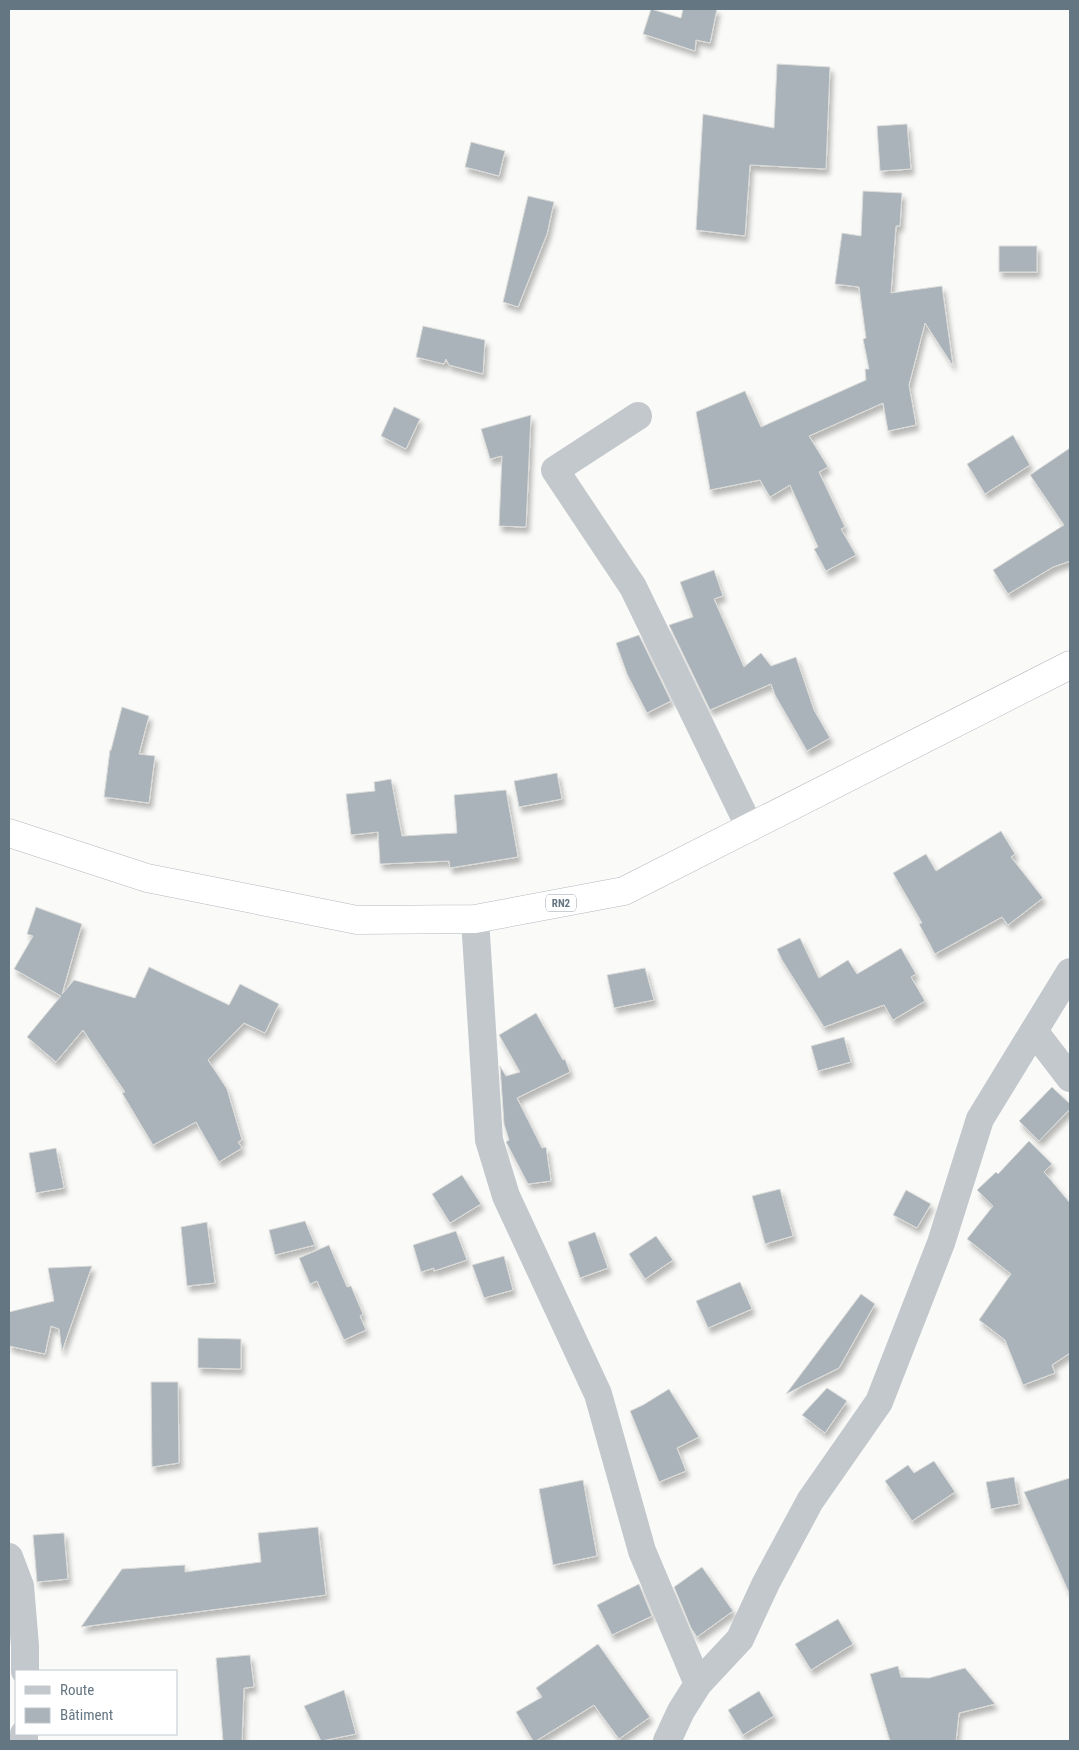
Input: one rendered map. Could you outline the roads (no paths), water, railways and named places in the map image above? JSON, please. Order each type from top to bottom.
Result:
[{"type":"highway","name":"RN2","points":[[9,833],[147,878],[357,920],[475,919],[624,891],[1070,664]]},
{"type":"street","points":[[638,416],[555,470],[633,587],[750,828]]},
{"type":"street","points":[[475,919],[489,1140],[506,1196],[598,1394],[642,1550],[698,1684]]},
{"type":"street","points":[[667,1741],[681,1711],[698,1684],[740,1639],[766,1583],[810,1502],[879,1402],[941,1243],[980,1119],[1070,972]]},
{"type":"street","points":[[1034,1030],[1070,1078]]},
{"type":"street","points":[[9,1558],[20,1586],[25,1670]]}]
